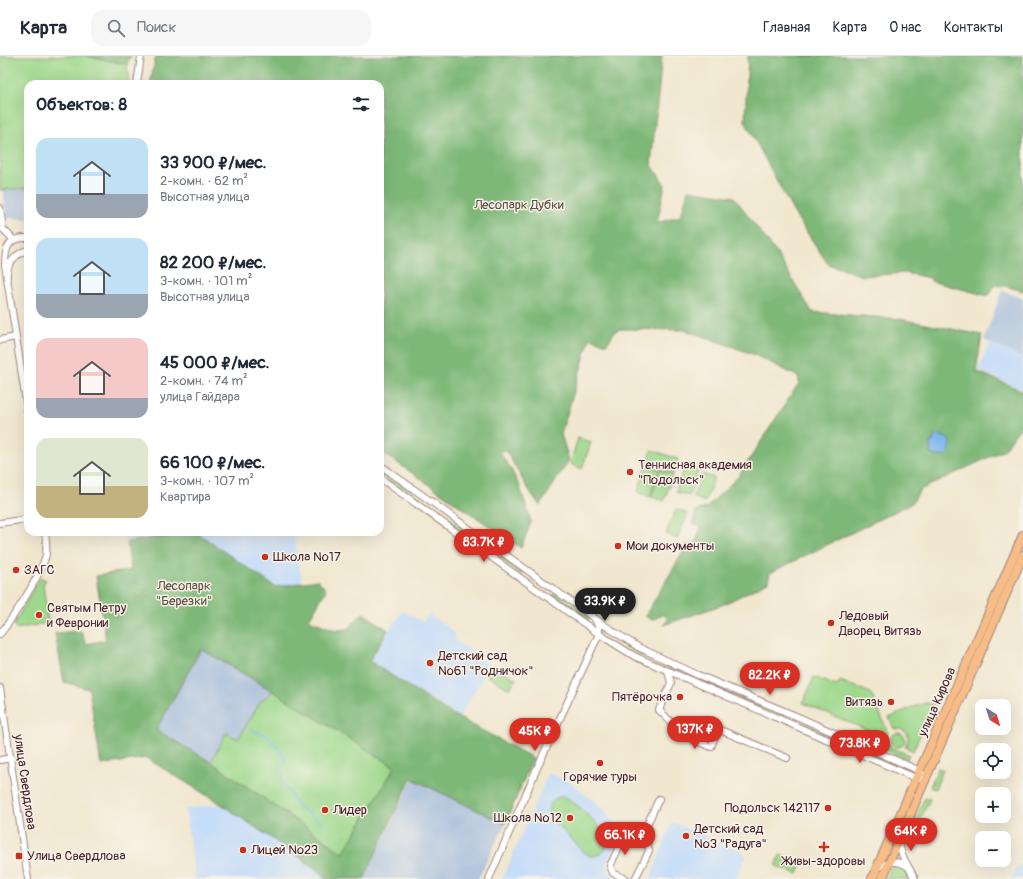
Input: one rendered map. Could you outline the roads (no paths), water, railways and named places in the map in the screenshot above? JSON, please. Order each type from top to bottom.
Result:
[{"type":"main road","name":"улица Кирова","points":[[872,879],[1023,535]]},
{"type":"main road","name":"улица Кирова","points":[[882,879],[1023,555]]},
{"type":"street","points":[[138,80],[141,56]]},
{"type":"street","points":[[0,208],[2,229],[14,240]]},
{"type":"street","points":[[24,237],[14,240],[9,244],[5,256],[3,282],[16,337],[24,389]]},
{"type":"street","points":[[3,282],[7,270],[14,258],[24,252]]},
{"type":"street","points":[[0,340],[16,337]]},
{"type":"street","points":[[384,468],[548,585],[638,647],[796,716],[926,780]]},
{"type":"street","points":[[384,481],[599,634],[634,656],[793,724],[918,775]]},
{"type":"street","points":[[0,523],[24,520]]},
{"type":"street","points":[[0,634],[14,616],[44,560],[46,549],[45,536]]},
{"type":"street","points":[[542,593],[548,585]]},
{"type":"street","points":[[489,879],[538,766],[599,634],[599,628],[595,618]]},
{"type":"street","points":[[599,634],[608,630],[615,632]]},
{"type":"street","points":[[668,671],[671,683],[658,710],[671,722],[677,733],[710,747],[718,729],[787,758]]},
{"type":"street","points":[[692,681],[696,673]]},
{"type":"street","name":"улица Свердлова","points":[[0,688],[28,879]]},
{"type":"street","points":[[793,724],[796,716]]},
{"type":"street","points":[[0,760],[11,758]]},
{"type":"street","points":[[641,837],[659,799]]},
{"type":"street","points":[[626,879],[613,873],[610,866],[623,838],[641,837],[647,842],[649,851],[635,879]]},
{"type":"street","points":[[898,842],[903,857],[915,879]]},
{"type":"street","points":[[877,868],[890,862],[900,863],[909,867]]},
{"type":"water","points":[[935,435],[949,439],[950,449],[944,456],[936,456],[931,454],[930,442],[933,442]]},
{"type":"waterway","points":[[250,728],[256,732],[269,736],[285,758],[284,765]]},
{"type":"waterway","points":[[283,771],[282,781],[297,805],[323,824]]},
{"type":"place","name":"Теннисная академия \"Подольск\"","points":[[630,472]]},
{"type":"place","name":"Мои документы","points":[[618,546]]},
{"type":"place","name":"Школа №17","points":[[265,557]]},
{"type":"place","name":"ЗАГС","points":[[16,570]]},
{"type":"place","name":"Святым Петру и Февронии","points":[[39,615]]},
{"type":"place","name":"Ледовый Дворец Витязь","points":[[831,623]]},
{"type":"place","name":"Детский сад №61 \"Родничок\"","points":[[430,663]]},
{"type":"place","name":"Пятёрочка","points":[[680,697]]},
{"type":"place","name":"Витязь","points":[[891,702]]},
{"type":"place","name":"Горячие туры","points":[[600,763]]},
{"type":"place","name":"Подольск 142117","points":[[828,808]]},
{"type":"place","name":"Лидер","points":[[325,810]]},
{"type":"place","name":"Школа №12","points":[[570,818]]},
{"type":"place","name":"Детский сад №3 \"Радуга\"","points":[[686,836]]},
{"type":"place","name":"Живы-здоровы","points":[[824,847]]},
{"type":"place","name":"Лицей №23","points":[[243,850]]},
{"type":"place","name":"Улица Свердлова","points":[[19,856]]},
{"type":"park label","name":"Лесопарк Дубки","points":[[519,205]]},
{"type":"park label","name":"Лесопарк \"Березки\"","points":[[184,594]]}]
